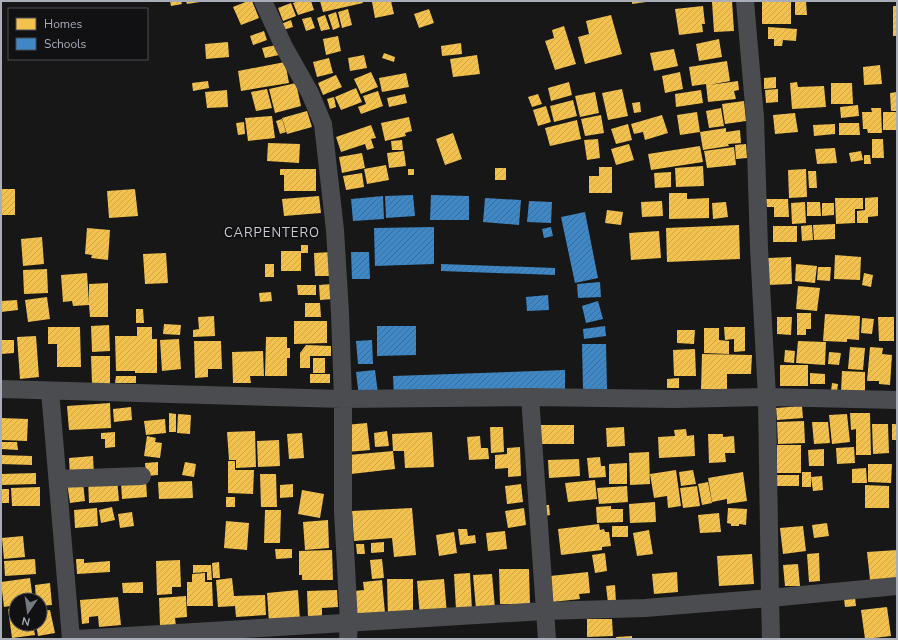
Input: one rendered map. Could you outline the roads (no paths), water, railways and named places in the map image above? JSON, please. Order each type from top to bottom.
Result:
[{"type":"street","points":[[263,1],[284,47],[310,93],[323,124],[335,230],[343,399],[343,511],[349,631]]},
{"type":"street","points":[[745,1],[755,116],[766,397],[771,639]]},
{"type":"street","points":[[1,390],[343,399],[675,399],[766,397],[897,400]]},
{"type":"street","points":[[50,391],[71,639]]},
{"type":"street","points":[[530,398],[547,639]]},
{"type":"street","points":[[58,479],[142,476]]},
{"type":"street","points":[[77,639],[349,631],[544,611],[645,608],[897,586]]},
{"type":"district","name":"CARPENTERO","points":[[272,232]]}]
